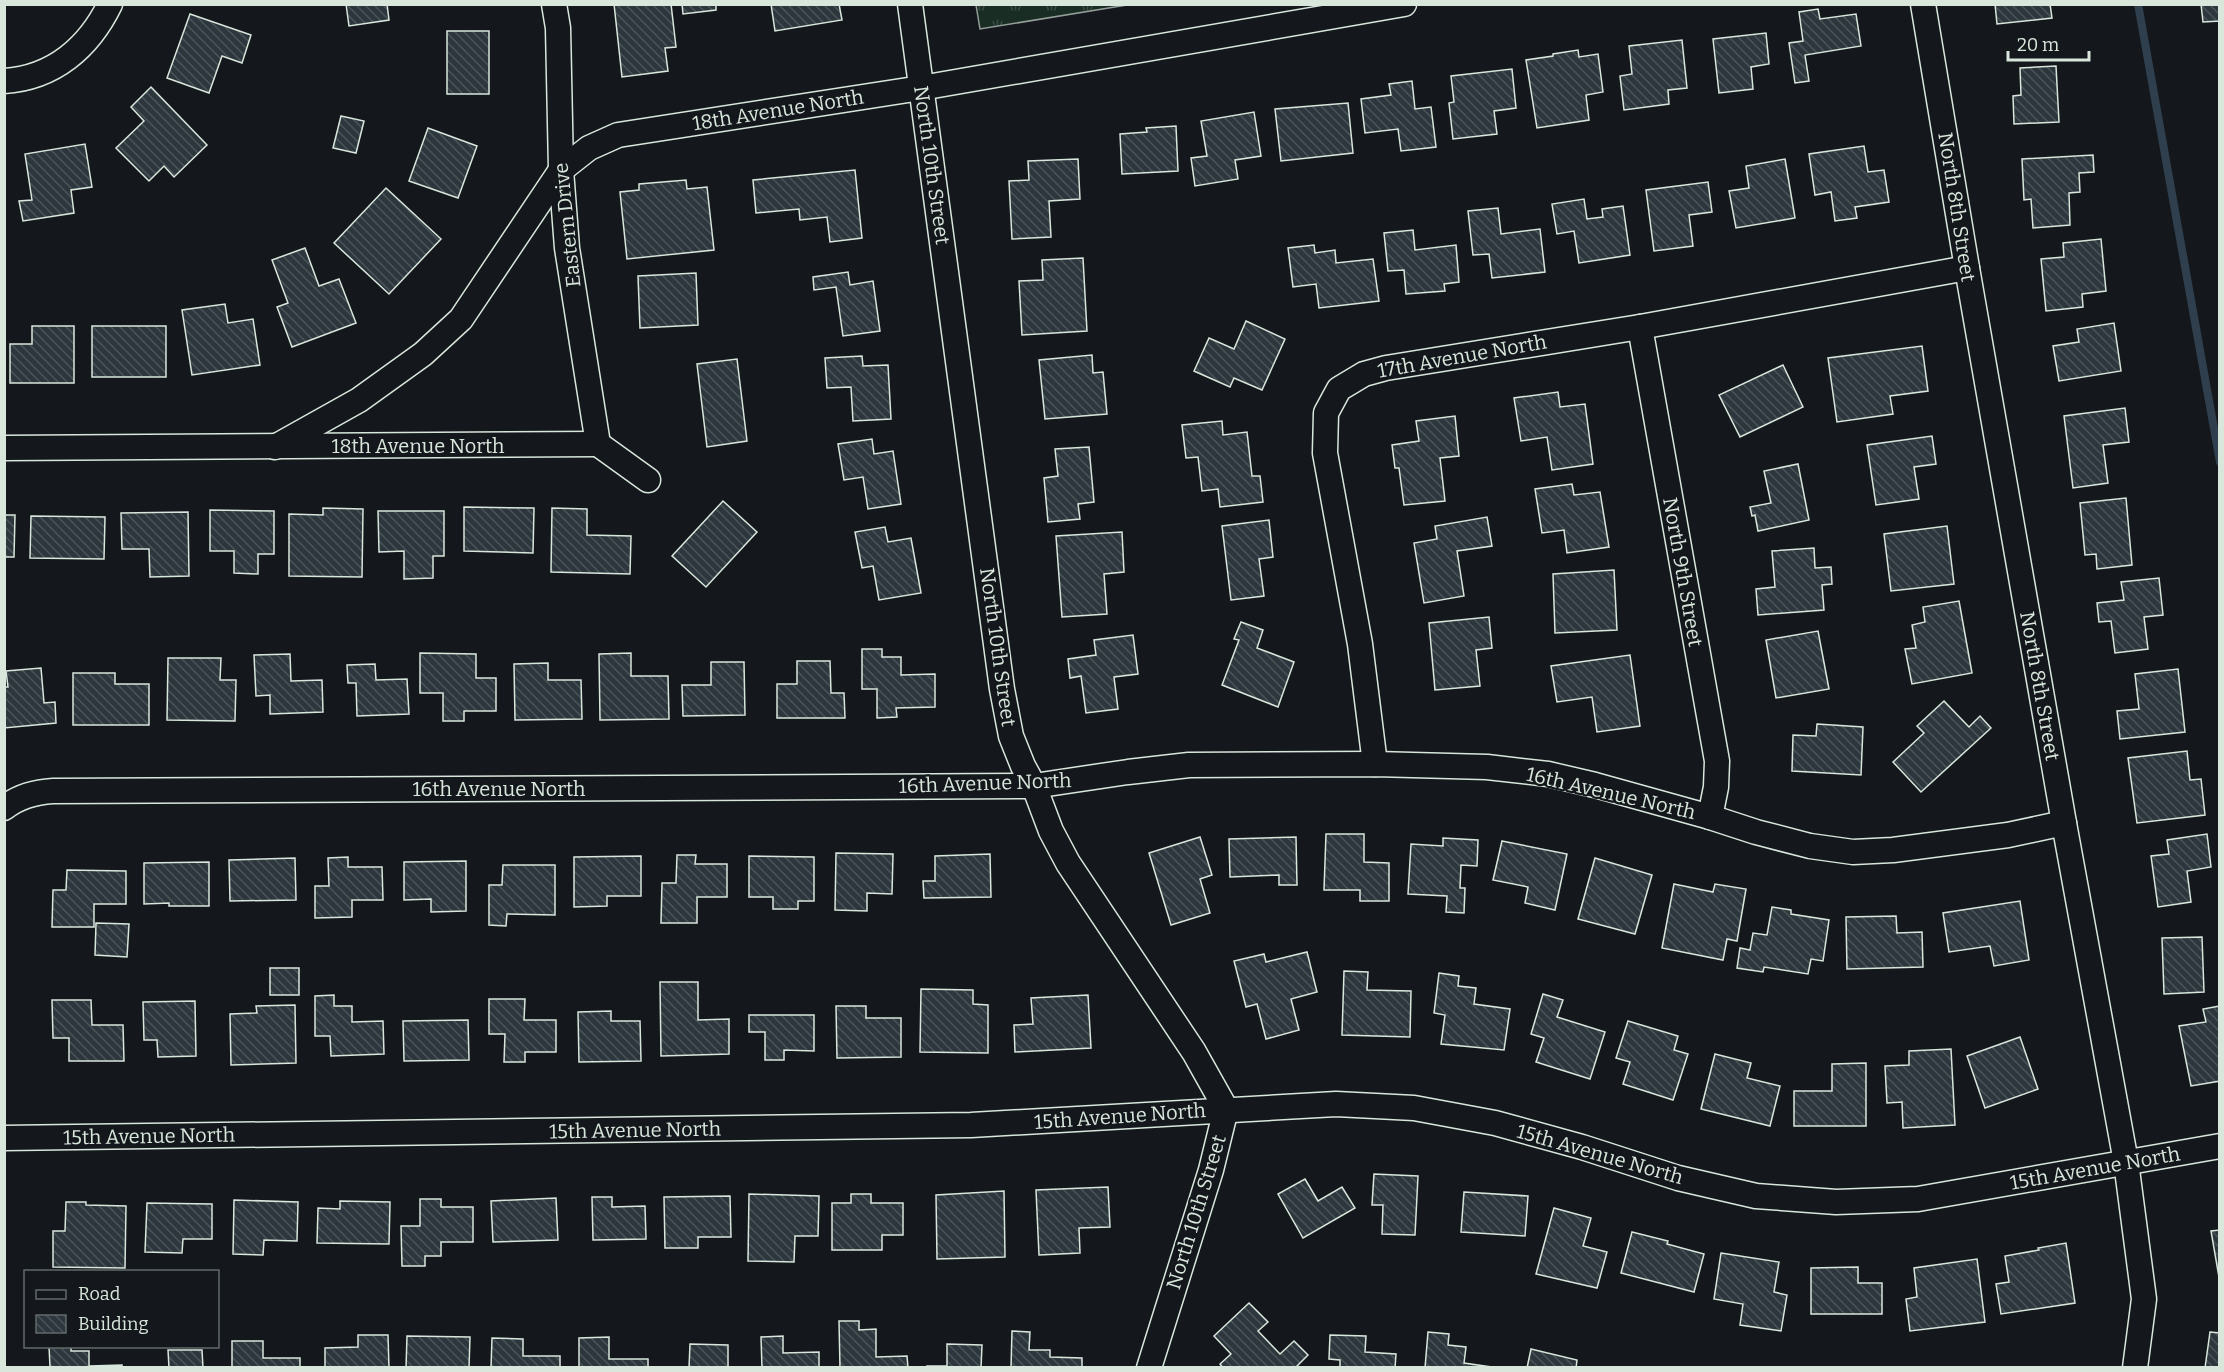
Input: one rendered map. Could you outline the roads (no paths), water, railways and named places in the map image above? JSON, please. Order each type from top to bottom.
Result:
[{"type":"street","points":[[4,81],[50,69],[77,52],[100,24],[110,4]]},
{"type":"street","name":"Eastern Drive","points":[[554,4],[558,28],[561,170],[567,248],[598,444]]},
{"type":"street","name":"North 10th Street","points":[[910,4],[1002,689],[1011,736],[1051,831],[1068,863],[1194,1052],[1226,1109],[1211,1170],[1149,1368]]},
{"type":"street","name":"18th Avenue North","points":[[275,447],[359,400],[423,354],[461,319],[561,170],[589,148],[618,135],[921,88],[1404,4]]},
{"type":"street","name":"North 8th Street","points":[[1923,4],[2064,823],[2126,1162],[2144,1299],[2134,1368]]},
{"type":"street","name":"17th Avenue North","points":[[1375,764],[1360,645],[1325,453],[1326,413],[1339,389],[1364,374],[1386,368],[1640,327],[1967,268]]},
{"type":"street","name":"North 9th Street","points":[[1640,327],[1717,761],[1716,787],[1710,817]]},
{"type":"street","points":[[598,444],[648,480]]},
{"type":"street","name":"18th Avenue North","points":[[4,448],[598,444]]},
{"type":"street","name":"16th Avenue North","points":[[4,808],[35,792],[53,791],[1034,786],[1189,765],[1375,764],[1487,767],[1548,774],[1595,785],[1810,846],[1853,852],[1893,850],[2008,835],[2064,823]]},
{"type":"street","name":"15th Avenue North","points":[[4,1138],[971,1125],[1336,1104],[1414,1108],[1495,1124],[1582,1147],[1678,1178],[1756,1196],[1836,1202],[1918,1199],[2220,1146]]},
{"type":"waterway","points":[[2138,4],[2220,462]]}]
